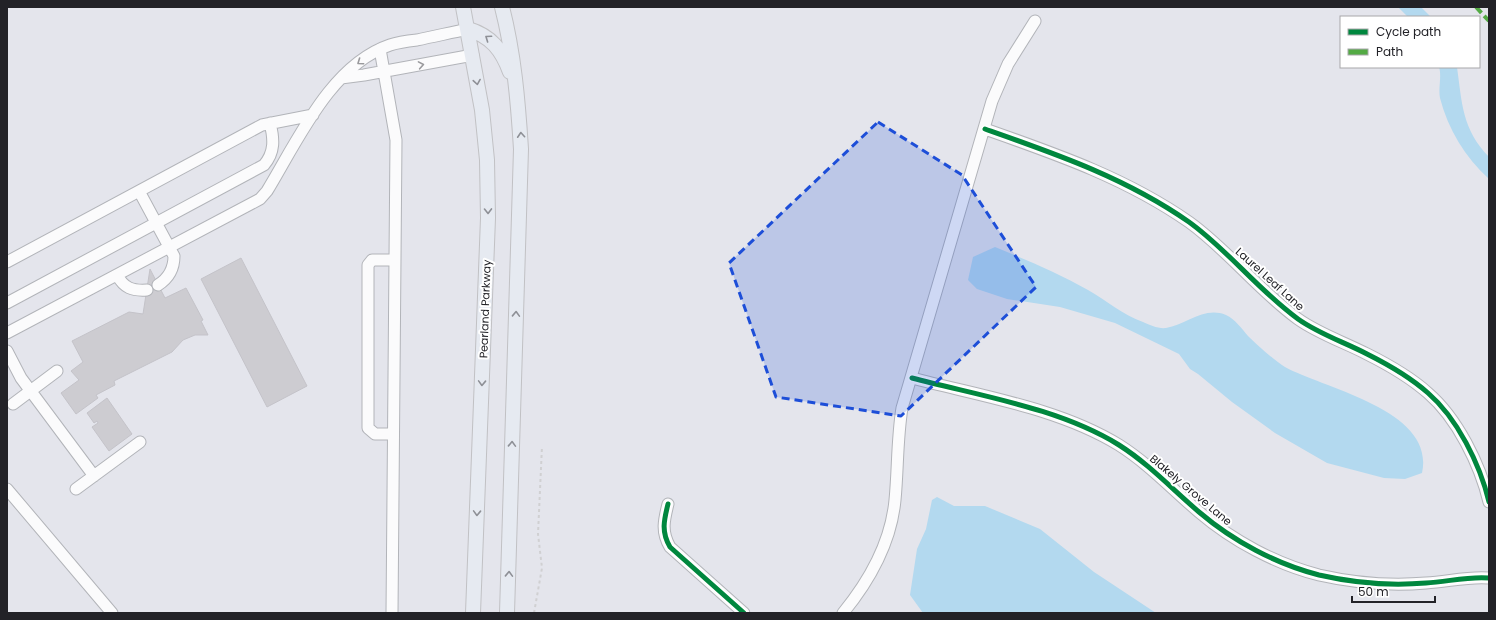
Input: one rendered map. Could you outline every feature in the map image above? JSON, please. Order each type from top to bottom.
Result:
[{"type":"main road","name":"Pearland Parkway","points":[[463,7],[482,110],[487,160],[488,218],[473,613]]},
{"type":"main road","points":[[502,7],[510,38],[518,96],[521,149],[507,613]]},
{"type":"main road","points":[[468,29],[480,33],[495,43],[507,65],[518,96]]},
{"type":"street","points":[[843,613],[863,588],[883,550],[891,528],[896,500],[898,429],[902,408],[992,101],[1000,80],[1016,50],[1035,21]]},
{"type":"street","points":[[7,333],[260,198],[267,191],[332,86],[353,66],[391,44],[468,29]]},
{"type":"street","points":[[380,50],[396,140],[392,613]]},
{"type":"street","points":[[341,78],[383,72],[473,55]]},
{"type":"street","points":[[7,262],[270,123],[313,115]]},
{"type":"street","points":[[7,303],[264,165],[270,159],[273,149],[270,123]]},
{"type":"street","name":"Laurel Leaf Lane","points":[[985,128],[1081,163],[1144,193],[1189,222],[1209,237],[1267,293],[1300,320],[1318,331],[1376,358],[1414,381],[1429,393],[1458,430],[1478,469],[1489,502]]},
{"type":"street","points":[[140,191],[174,256],[174,264],[170,274],[158,285]]},
{"type":"street","points":[[393,434],[375,434],[368,428],[368,265],[372,260],[395,260]]},
{"type":"street","points":[[117,275],[124,285],[130,289],[147,290]]},
{"type":"street","points":[[7,351],[31,391],[94,476]]},
{"type":"street","points":[[13,404],[58,371]]},
{"type":"street","name":"Blakely Grove Lane","points":[[912,378],[1051,414],[1083,426],[1135,456],[1198,511],[1233,537],[1254,549],[1318,574],[1342,580],[1386,584],[1408,584],[1489,578]]},
{"type":"street","points":[[76,489],[140,442]]},
{"type":"street","points":[[7,489],[112,613]]},
{"type":"street","points":[[668,504],[664,528],[665,539],[670,547],[744,613]]},
{"type":"path","points":[[534,613],[542,568],[538,534],[542,446]]},
{"type":"highlighted area","points":[[878,122],[962,175],[1036,287],[901,416],[776,397],[729,263]]},
{"type":"water","points":[[1398,7],[1421,7],[1430,16],[1407,16]]},
{"type":"water","points":[[1439,68],[1457,68],[1462,104],[1468,126],[1480,147],[1489,157],[1489,179],[1465,152],[1458,142],[1448,121],[1440,98]]},
{"type":"water","points":[[995,247],[1065,278],[1095,294],[1128,315],[1154,326],[1166,328],[1203,314],[1218,313],[1226,315],[1261,348],[1285,367],[1374,405],[1395,418],[1412,433],[1422,451],[1422,473],[1405,479],[1384,478],[1327,463],[1275,433],[1232,402],[1190,369],[1179,354],[1115,323],[1060,307],[1007,299],[977,289],[968,280],[973,257]]},
{"type":"water","points":[[937,497],[954,506],[985,506],[1040,529],[1094,572],[1156,613],[923,613],[910,595],[917,549],[926,529],[932,500]]},
{"type":"building","points":[[241,258],[307,386],[267,407],[201,279]]},
{"type":"building","points":[[150,269],[165,298],[186,288],[203,320],[201,321],[208,335],[195,335],[183,340],[172,352],[114,381],[115,385],[96,395],[98,398],[76,414],[61,393],[79,380],[71,371],[83,362],[72,341],[129,312],[143,314]]},
{"type":"building","points":[[107,398],[132,434],[109,451],[92,427],[98,423],[97,421],[94,423],[87,413]]},
{"type":"marked path","points":[[1476,7],[1489,21]]},
{"type":"cycle path","points":[[985,129],[1090,168],[1141,192],[1165,206],[1203,233],[1283,308],[1298,319],[1323,334],[1383,362],[1414,382],[1439,403],[1458,428],[1480,472],[1489,502]]},
{"type":"cycle path","points":[[912,378],[1018,404],[1071,421],[1096,432],[1130,452],[1212,523],[1226,533],[1271,558],[1287,565],[1319,575],[1345,580],[1386,584],[1413,584],[1473,578],[1489,578]]},
{"type":"cycle path","points":[[668,504],[664,531],[670,547],[744,613]]}]
